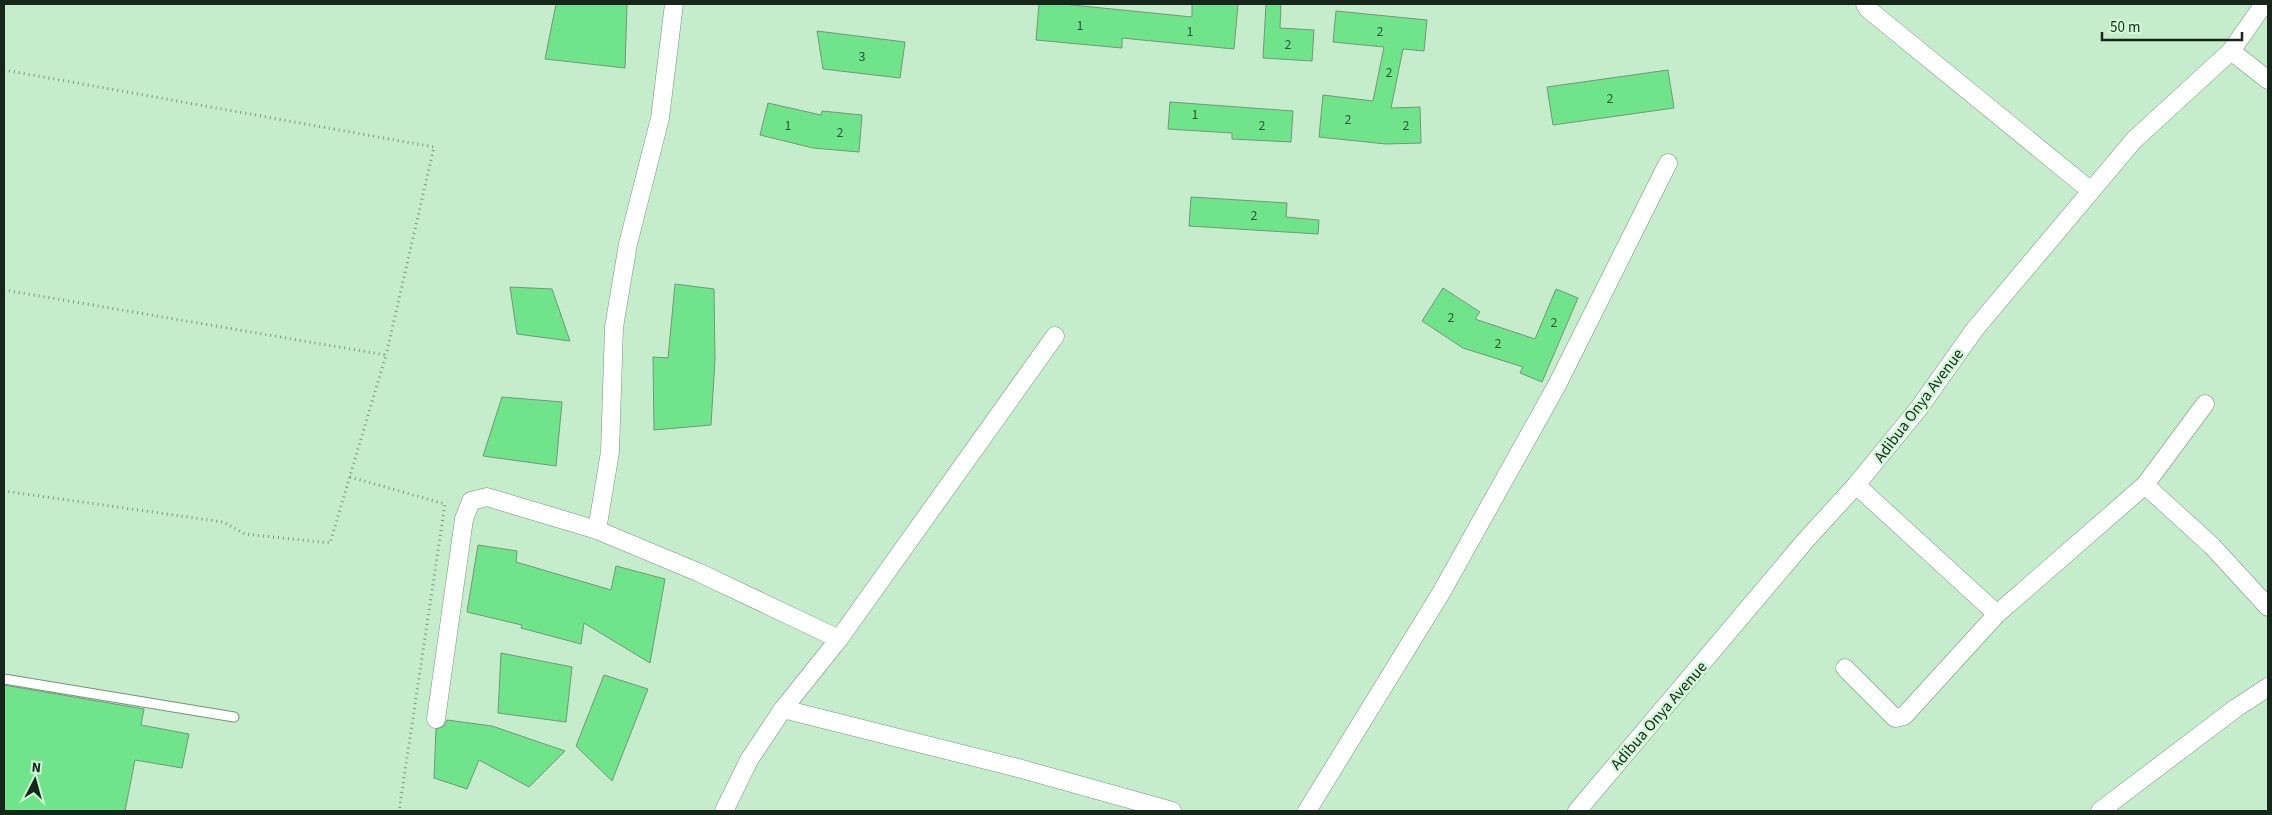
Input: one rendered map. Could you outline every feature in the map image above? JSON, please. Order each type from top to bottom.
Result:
[{"type":"street","points":[[597,530],[610,452],[614,327],[628,244],[660,118],[674,4]]},
{"type":"street","points":[[1865,4],[1868,9],[2091,191]]},
{"type":"street","name":"Adibua Onya Avenue","points":[[1577,811],[1856,484],[1919,408],[1975,330],[2134,140],[2231,51],[2264,4]]},
{"type":"street","points":[[2231,51],[2268,80]]},
{"type":"street","points":[[1307,811],[1441,593],[1547,402],[1668,163]]},
{"type":"street","points":[[724,811],[749,760],[783,709],[839,639],[1055,336]]},
{"type":"street","points":[[1845,668],[1895,718],[1904,716],[1997,614],[2144,485],[2205,404]]},
{"type":"street","points":[[1856,484],[1997,614]]},
{"type":"street","points":[[2144,485],[2212,546],[2268,608]]},
{"type":"street","points":[[436,719],[464,519],[470,501],[487,497],[597,530],[700,572],[839,639]]},
{"type":"street","points":[[2100,811],[2236,708],[2268,687]]},
{"type":"street","points":[[783,709],[1018,768],[1172,811]]},
{"type":"lane","points":[[4,680],[234,717]]},
{"type":"path","points":[[4,70],[434,147],[386,356],[330,543],[245,534],[223,522],[4,491]]},
{"type":"path","points":[[4,290],[386,356]]},
{"type":"path","points":[[350,477],[445,504],[399,811]]},
{"type":"building","points":[[556,4],[627,4],[625,68],[545,59]]},
{"type":"building","points":[[1039,4],[1062,4],[1192,17],[1192,4],[1238,4],[1234,49],[1122,38],[1122,48],[1036,40]]},
{"type":"building","points":[[1266,4],[1281,4],[1280,28],[1314,30],[1312,61],[1263,58]]},
{"type":"building","points":[[1336,11],[1427,20],[1424,51],[1403,49],[1391,108],[1420,107],[1421,143],[1386,144],[1319,137],[1323,95],[1373,101],[1384,47],[1333,42]]},
{"type":"building","points":[[817,31],[905,42],[900,78],[823,69]]},
{"type":"building","points":[[1668,70],[1674,108],[1553,125],[1547,87]]},
{"type":"building","points":[[1170,102],[1293,111],[1291,142],[1232,139],[1232,133],[1168,129]]},
{"type":"building","points":[[768,103],[821,115],[822,111],[862,115],[859,152],[813,148],[760,135]]},
{"type":"building","points":[[1191,197],[1287,203],[1286,217],[1319,220],[1318,234],[1189,226]]},
{"type":"building","points":[[675,284],[714,289],[715,360],[711,425],[654,430],[653,357],[668,358]]},
{"type":"building","points":[[510,287],[552,289],[570,341],[517,334]]},
{"type":"building","points":[[1443,288],[1480,312],[1475,319],[1535,339],[1556,289],[1578,298],[1542,382],[1520,373],[1523,367],[1463,348],[1422,321]]},
{"type":"building","points":[[502,397],[562,402],[556,466],[483,456]]},
{"type":"building","points":[[478,545],[517,551],[516,562],[611,590],[616,566],[665,579],[650,663],[584,623],[581,644],[521,628],[522,625],[467,612]]},
{"type":"building","points":[[501,653],[572,667],[566,722],[498,713]]},
{"type":"building","points":[[604,675],[648,689],[612,781],[576,746]]},
{"type":"building","points":[[4,685],[144,709],[141,725],[189,734],[182,768],[135,760],[125,811],[4,811]]},
{"type":"building","points":[[447,720],[492,726],[565,751],[529,787],[479,760],[467,789],[434,778],[436,729],[444,726]]}]
